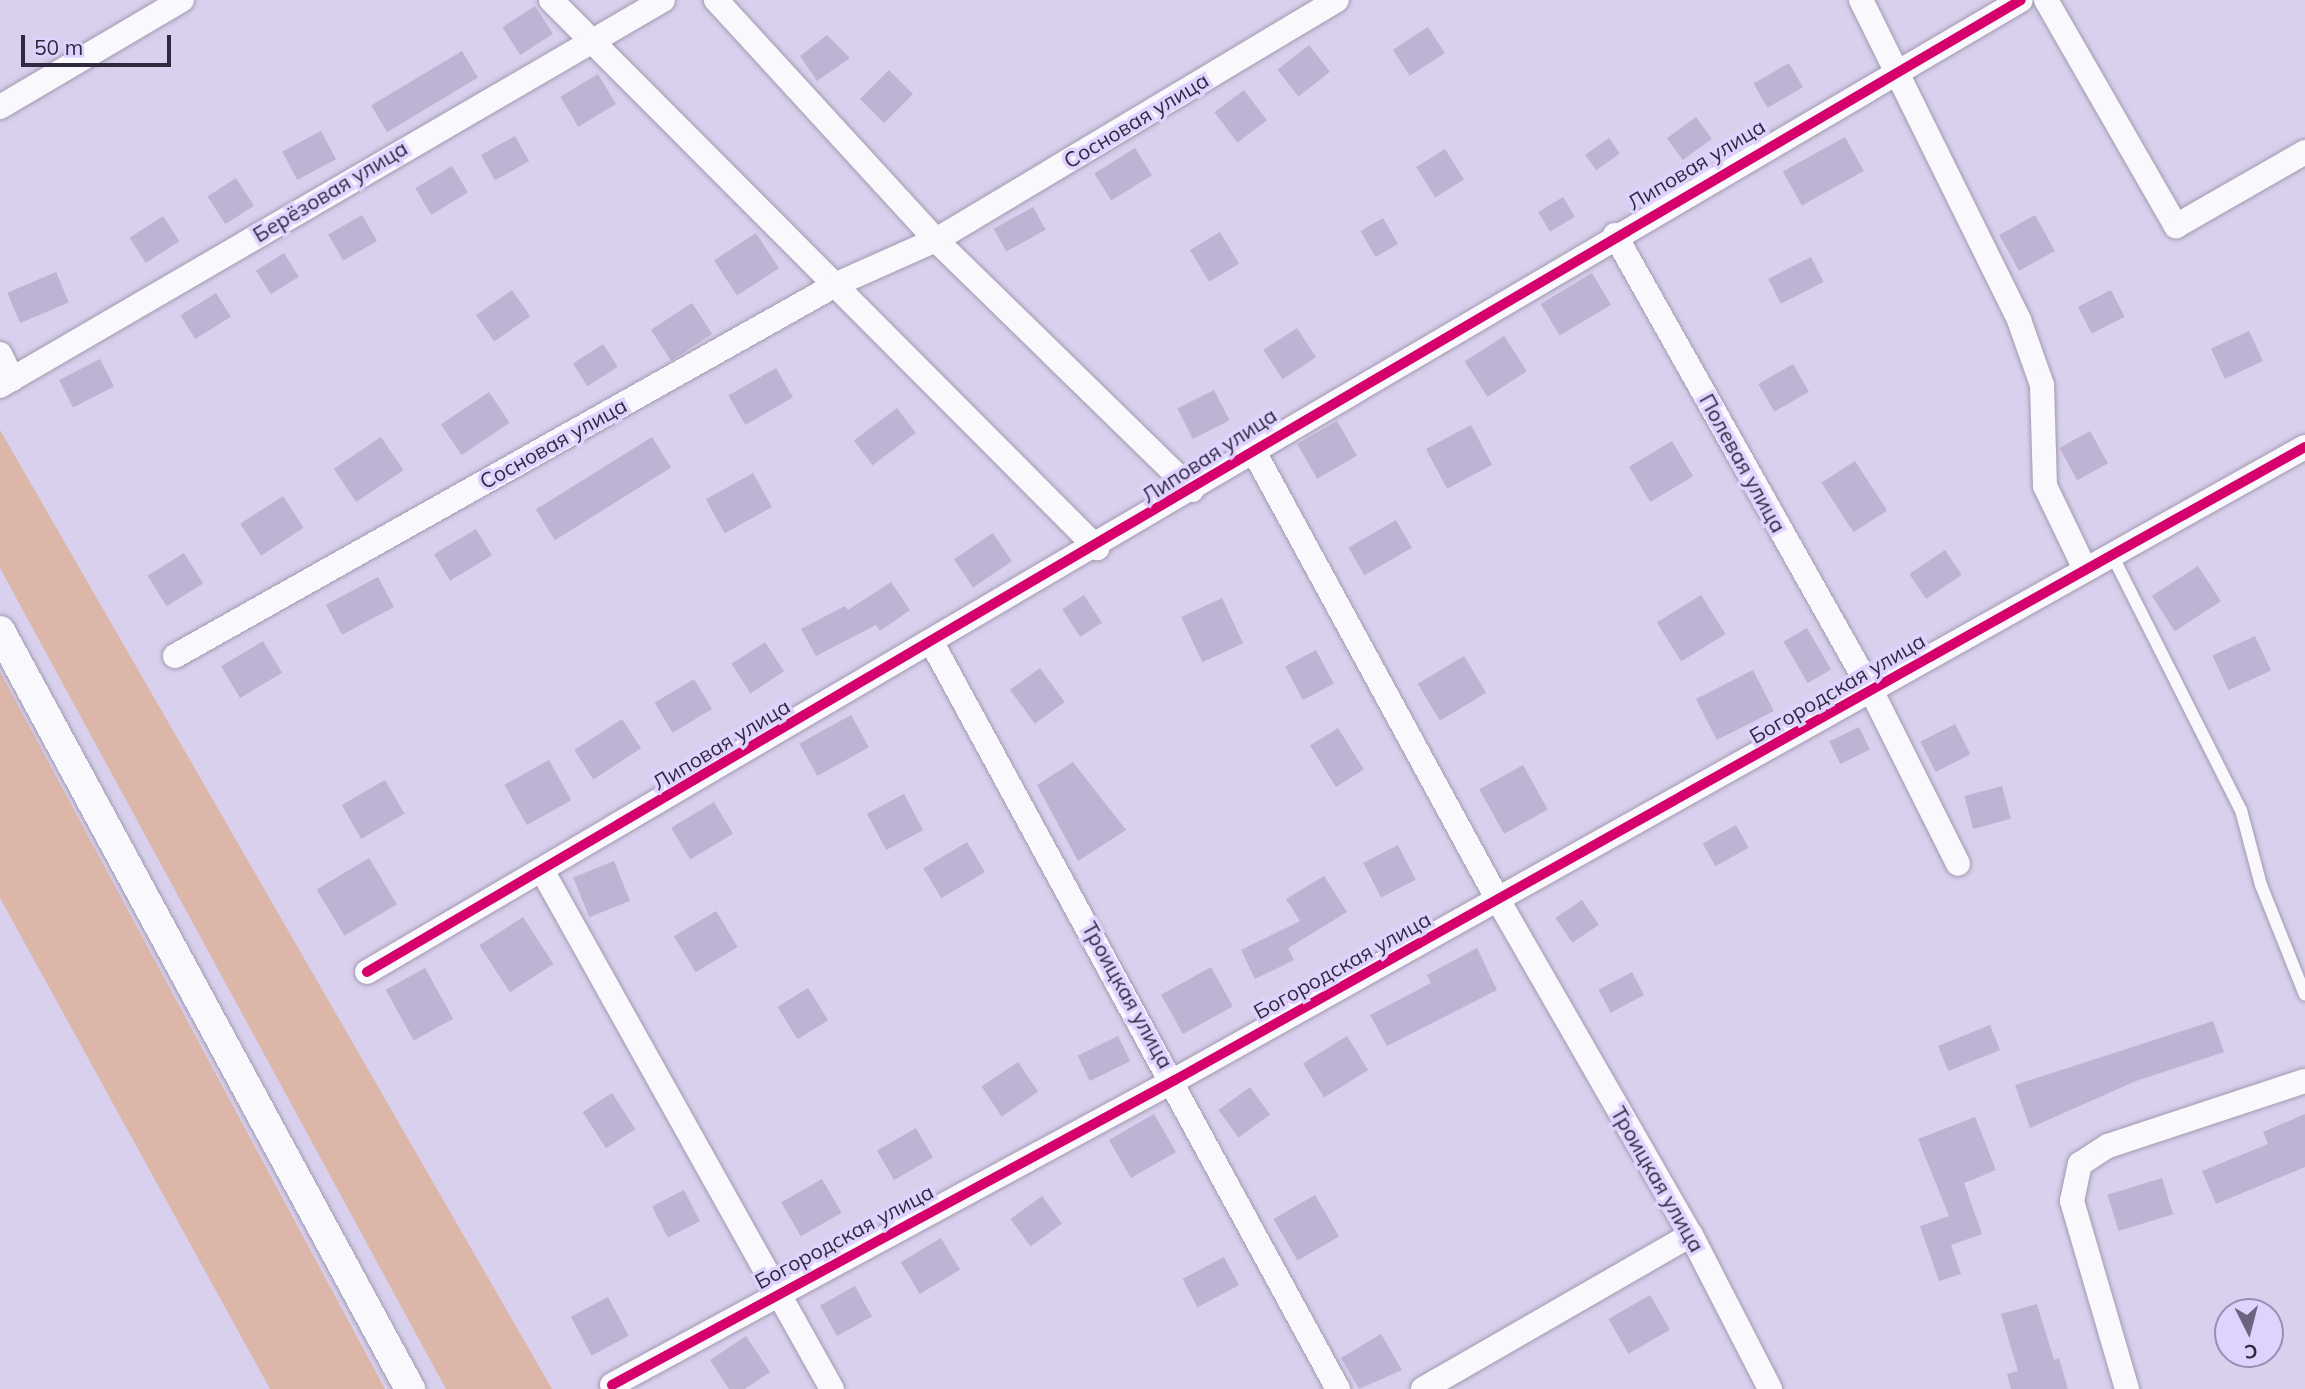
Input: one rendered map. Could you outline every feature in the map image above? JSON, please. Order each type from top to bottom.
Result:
[{"type":"street","points":[[0,107],[156,7],[182,0]]},
{"type":"street","points":[[551,0],[837,284],[1097,548]]},
{"type":"street","name":"Берёзовая улица","points":[[6,383],[589,38],[663,0]]},
{"type":"street","points":[[716,0],[936,240],[1192,490]]},
{"type":"street","name":"Сосновая улица","points":[[175,656],[837,284],[936,240],[1337,0]]},
{"type":"street","points":[[1861,0],[2019,320],[2042,385],[2045,486],[2084,567]]},
{"type":"street","name":"Липовая улица","points":[[367,972],[544,872],[932,641],[1097,548],[1192,490],[1252,448],[1894,69],[2021,0]]},
{"type":"street","points":[[2046,0],[2176,226],[2305,152]]},
{"type":"street","name":"Полевая улица","points":[[1615,234],[1871,692],[1958,864]]},
{"type":"street","points":[[0,354],[6,383]]},
{"type":"street","name":"Богородская улица","points":[[612,1385],[1175,1080],[1871,692],[2084,567],[2305,447]]},
{"type":"street","points":[[1252,448],[1497,900]]},
{"type":"street","points":[[0,631],[410,1389]]},
{"type":"street","name":"Троицкая улица","points":[[932,641],[1175,1080],[1338,1389]]},
{"type":"street","points":[[544,872],[832,1389]]},
{"type":"street","name":"Троицкая улица","points":[[1497,900],[1691,1235],[1770,1389]]},
{"type":"street","points":[[2127,1389],[2072,1201],[2080,1164],[2108,1146],[2305,1081]]},
{"type":"street","points":[[1423,1389],[1691,1235]]},
{"type":"lane","points":[[2111,553],[2241,810],[2261,885],[2305,995]]},
{"type":"shaded area","points":[[0,430],[552,1389],[446,1389],[0,568]]},
{"type":"shaded area","points":[[0,672],[385,1389],[270,1389],[0,898]]},
{"type":"building","points":[[535,6],[553,34],[520,55],[502,27]]},
{"type":"building","points":[[1428,27],[1445,53],[1410,76],[1393,50]]},
{"type":"building","points":[[827,35],[850,58],[817,81],[800,56]]},
{"type":"building","points":[[1309,45],[1330,72],[1298,96],[1277,70]]},
{"type":"building","points":[[462,51],[478,78],[387,132],[371,106]]},
{"type":"building","points":[[1789,63],[1803,87],[1767,108],[1753,84]]},
{"type":"building","points":[[889,70],[913,94],[884,123],[860,99]]},
{"type":"building","points":[[598,74],[616,104],[578,127],[560,97]]},
{"type":"building","points":[[1244,90],[1267,120],[1237,143],[1214,112]]},
{"type":"building","points":[[1696,117],[1712,139],[1683,160],[1667,138]]},
{"type":"building","points":[[321,131],[336,159],[297,180],[282,152]]},
{"type":"building","points":[[515,136],[529,161],[495,180],[481,155]]},
{"type":"building","points":[[1845,137],[1864,171],[1802,206],[1783,171]]},
{"type":"building","points":[[1609,138],[1620,154],[1596,170],[1585,155]]},
{"type":"building","points":[[1135,148],[1152,175],[1111,201],[1094,173]]},
{"type":"building","points":[[1445,149],[1464,180],[1435,198],[1416,167]]},
{"type":"building","points":[[452,166],[468,193],[431,215],[415,188]]},
{"type":"building","points":[[236,178],[254,206],[225,224],[207,197]]},
{"type":"building","points":[[1563,197],[1575,217],[1550,232],[1538,212]]},
{"type":"building","points":[[1033,207],[1046,230],[1006,252],[994,229]]},
{"type":"building","points":[[362,215],[377,241],[343,260],[328,234]]},
{"type":"building","points":[[2035,215],[2055,251],[2019,271],[1999,235]]},
{"type":"building","points":[[163,216],[179,241],[146,263],[129,238]]},
{"type":"building","points":[[1383,218],[1398,244],[1375,257],[1360,231]]},
{"type":"building","points":[[1220,232],[1239,264],[1209,282],[1190,250]]},
{"type":"building","points":[[756,233],[779,268],[737,295],[714,260]]},
{"type":"building","points":[[284,253],[299,277],[271,294],[256,270]]},
{"type":"building","points":[[1811,257],[1824,282],[1781,304],[1768,279]]},
{"type":"building","points":[[56,272],[69,302],[20,323],[7,293]]},
{"type":"building","points":[[1592,273],[1611,305],[1560,336],[1541,304]]},
{"type":"building","points":[[512,290],[530,316],[494,341],[476,315]]},
{"type":"building","points":[[2111,290],[2125,317],[2092,334],[2078,307]]},
{"type":"building","points":[[216,293],[231,317],[195,339],[180,315]]},
{"type":"building","points":[[692,303],[712,334],[671,361],[651,330]]},
{"type":"building","points":[[1297,328],[1316,357],[1283,379],[1263,350]]},
{"type":"building","points":[[2249,331],[2263,361],[2225,379],[2211,349]]},
{"type":"building","points":[[1504,336],[1527,371],[1487,397],[1465,362]]},
{"type":"building","points":[[603,344],[618,367],[588,386],[573,364]]},
{"type":"building","points":[[100,359],[114,387],[73,408],[59,380]]},
{"type":"building","points":[[1793,364],[1809,392],[1774,412],[1758,384]]},
{"type":"building","points":[[776,368],[793,397],[745,425],[728,396]]},
{"type":"building","points":[[1214,390],[1229,420],[1193,439],[1177,409]]},
{"type":"building","points":[[489,392],[510,423],[462,455],[441,424]]},
{"type":"building","points":[[897,408],[916,433],[873,465],[854,440]]},
{"type":"building","points":[[1337,421],[1357,456],[1317,479],[1297,444]]},
{"type":"building","points":[[1471,425],[1492,465],[1447,489],[1426,449]]},
{"type":"building","points":[[2090,431],[2108,463],[2077,480],[2059,448]]},
{"type":"building","points":[[381,437],[403,470],[356,502],[334,469]]},
{"type":"building","points":[[652,437],[671,468],[555,540],[536,510]]},
{"type":"building","points":[[1672,441],[1693,476],[1650,502],[1629,467]]},
{"type":"building","points":[[1855,461],[1887,510],[1854,532],[1821,483]]},
{"type":"building","points":[[753,473],[772,507],[725,533],[706,499]]},
{"type":"building","points":[[283,496],[304,528],[261,556],[240,524]]},
{"type":"building","points":[[1396,520],[1412,548],[1364,575],[1348,548]]},
{"type":"building","points":[[476,529],[492,556],[450,581],[434,554]]},
{"type":"building","points":[[993,533],[1012,561],[973,587],[954,559]]},
{"type":"building","points":[[1945,550],[1962,575],[1926,599],[1909,574]]},
{"type":"building","points":[[184,553],[203,584],[167,606],[148,576]]},
{"type":"building","points":[[2198,566],[2221,601],[2175,631],[2152,596]]},
{"type":"building","points":[[378,577],[394,607],[342,635],[326,605]]},
{"type":"building","points":[[891,582],[910,610],[880,631],[876,625],[816,656],[801,629],[845,606],[848,610]]},
{"type":"building","points":[[1084,595],[1102,623],[1080,637],[1062,609]]},
{"type":"building","points":[[1701,595],[1725,634],[1681,662],[1657,623]]},
{"type":"building","points":[[1222,598],[1243,643],[1202,662],[1181,617]]},
{"type":"building","points":[[1807,628],[1831,670],[1808,683],[1784,642]]},
{"type":"building","points":[[2255,636],[2271,670],[2228,690],[2212,656]]},
{"type":"building","points":[[263,641],[282,673],[240,698],[221,666]]},
{"type":"building","points":[[765,642],[784,671],[751,693],[731,664]]},
{"type":"building","points":[[1316,650],[1334,684],[1303,700],[1285,666]]},
{"type":"building","points":[[1464,656],[1486,693],[1440,721],[1418,684]]},
{"type":"building","points":[[1040,668],[1065,702],[1035,724],[1010,690]]},
{"type":"building","points":[[1753,670],[1774,711],[1717,740],[1696,699]]},
{"type":"building","points":[[694,679],[712,709],[673,733],[655,703]]},
{"type":"building","points":[[851,715],[869,747],[817,776],[799,744]]},
{"type":"building","points":[[622,719],[641,748],[593,779],[574,750]]},
{"type":"building","points":[[1955,724],[1970,754],[1936,772],[1920,742]]},
{"type":"building","points":[[1859,727],[1870,749],[1840,764],[1829,741]]},
{"type":"building","points":[[1338,728],[1364,770],[1336,787],[1310,745]]},
{"type":"building","points":[[549,760],[571,800],[527,825],[504,785]]},
{"type":"building","points":[[1073,762],[1126,830],[1078,861],[1037,785]]},
{"type":"building","points":[[1523,765],[1548,810],[1504,834],[1479,789]]},
{"type":"building","points":[[385,780],[404,814],[361,839],[342,805]]},
{"type":"building","points":[[2002,786],[2011,819],[1973,829],[1964,796]]},
{"type":"building","points":[[904,794],[923,830],[886,850],[867,814]]},
{"type":"building","points":[[714,802],[733,834],[690,859],[671,828]]},
{"type":"building","points":[[1736,825],[1749,848],[1715,866],[1703,843]]},
{"type":"building","points":[[967,842],[985,872],[941,898],[923,868]]},
{"type":"building","points":[[1398,845],[1416,880],[1381,897],[1363,863]]},
{"type":"building","points":[[369,858],[397,904],[345,936],[317,889]]},
{"type":"building","points":[[614,861],[630,901],[589,917],[573,877]]},
{"type":"building","points":[[1324,876],[1347,912],[1288,948],[1294,960],[1255,979],[1241,950],[1300,921],[1286,899]]},
{"type":"building","points":[[1582,900],[1599,925],[1572,943],[1555,918]]},
{"type":"building","points":[[716,911],[738,947],[696,972],[674,936]]},
{"type":"building","points":[[523,917],[553,964],[510,992],[479,945]]},
{"type":"building","points":[[1477,948],[1497,990],[1387,1046],[1370,1015],[1431,983],[1427,975]]},
{"type":"building","points":[[1211,967],[1233,1006],[1183,1034],[1161,995]]},
{"type":"building","points":[[425,968],[453,1019],[414,1041],[386,990]]},
{"type":"building","points":[[1632,972],[1644,995],[1611,1013],[1598,990]]},
{"type":"building","points":[[808,988],[828,1020],[798,1039],[777,1007]]},
{"type":"building","points":[[2213,1021],[2224,1052],[2136,1081],[2030,1128],[2015,1085]]},
{"type":"building","points":[[1990,1025],[2000,1050],[1948,1071],[1938,1046]]},
{"type":"building","points":[[1118,1036],[1130,1061],[1090,1081],[1078,1056]]},
{"type":"building","points":[[1347,1036],[1368,1070],[1324,1097],[1303,1064]]},
{"type":"building","points":[[1018,1062],[1038,1092],[1002,1116],[982,1087]]},
{"type":"building","points":[[1250,1087],[1270,1115],[1238,1137],[1218,1110]]},
{"type":"building","points":[[612,1093],[635,1129],[606,1148],[583,1112]]},
{"type":"building","points":[[1154,1114],[1176,1152],[1131,1178],[1109,1140]]},
{"type":"building","points":[[2305,1114],[2305,1167],[2216,1204],[2202,1171],[2268,1144],[2263,1132]]},
{"type":"building","points":[[1975,1117],[1996,1170],[1964,1183],[1982,1234],[1951,1245],[1961,1274],[1939,1281],[1920,1226],[1949,1216],[1918,1139]]},
{"type":"building","points":[[916,1128],[933,1157],[894,1180],[877,1150]]},
{"type":"building","points":[[2162,1178],[2173,1214],[2119,1231],[2107,1195]]},
{"type":"building","points":[[822,1179],[842,1213],[801,1236],[781,1202]]},
{"type":"building","points":[[684,1190],[700,1221],[668,1238],[652,1206]]},
{"type":"building","points":[[1315,1195],[1339,1237],[1297,1261],[1273,1219]]},
{"type":"building","points":[[1042,1196],[1062,1224],[1030,1246],[1010,1219]]},
{"type":"building","points":[[941,1238],[960,1270],[920,1294],[901,1262]]},
{"type":"building","points":[[1224,1257],[1239,1285],[1198,1307],[1183,1279]]},
{"type":"building","points":[[855,1286],[872,1317],[837,1336],[820,1305]]},
{"type":"building","points":[[1650,1295],[1670,1330],[1628,1354],[1608,1319]]},
{"type":"building","points":[[608,1297],[629,1336],[592,1356],[571,1317]]},
{"type":"building","points":[[2037,1304],[2054,1360],[2059,1358],[2068,1389],[2011,1389],[2007,1374],[2018,1371],[2001,1314]]},
{"type":"building","points":[[1381,1334],[1402,1370],[1359,1389],[1341,1358]]},
{"type":"building","points":[[746,1336],[770,1372],[745,1389],[729,1389],[710,1360]]},
{"type":"cycle path","points":[[367,972],[2021,0]]},
{"type":"cycle path","points":[[612,1385],[1175,1080],[2305,447]]}]
